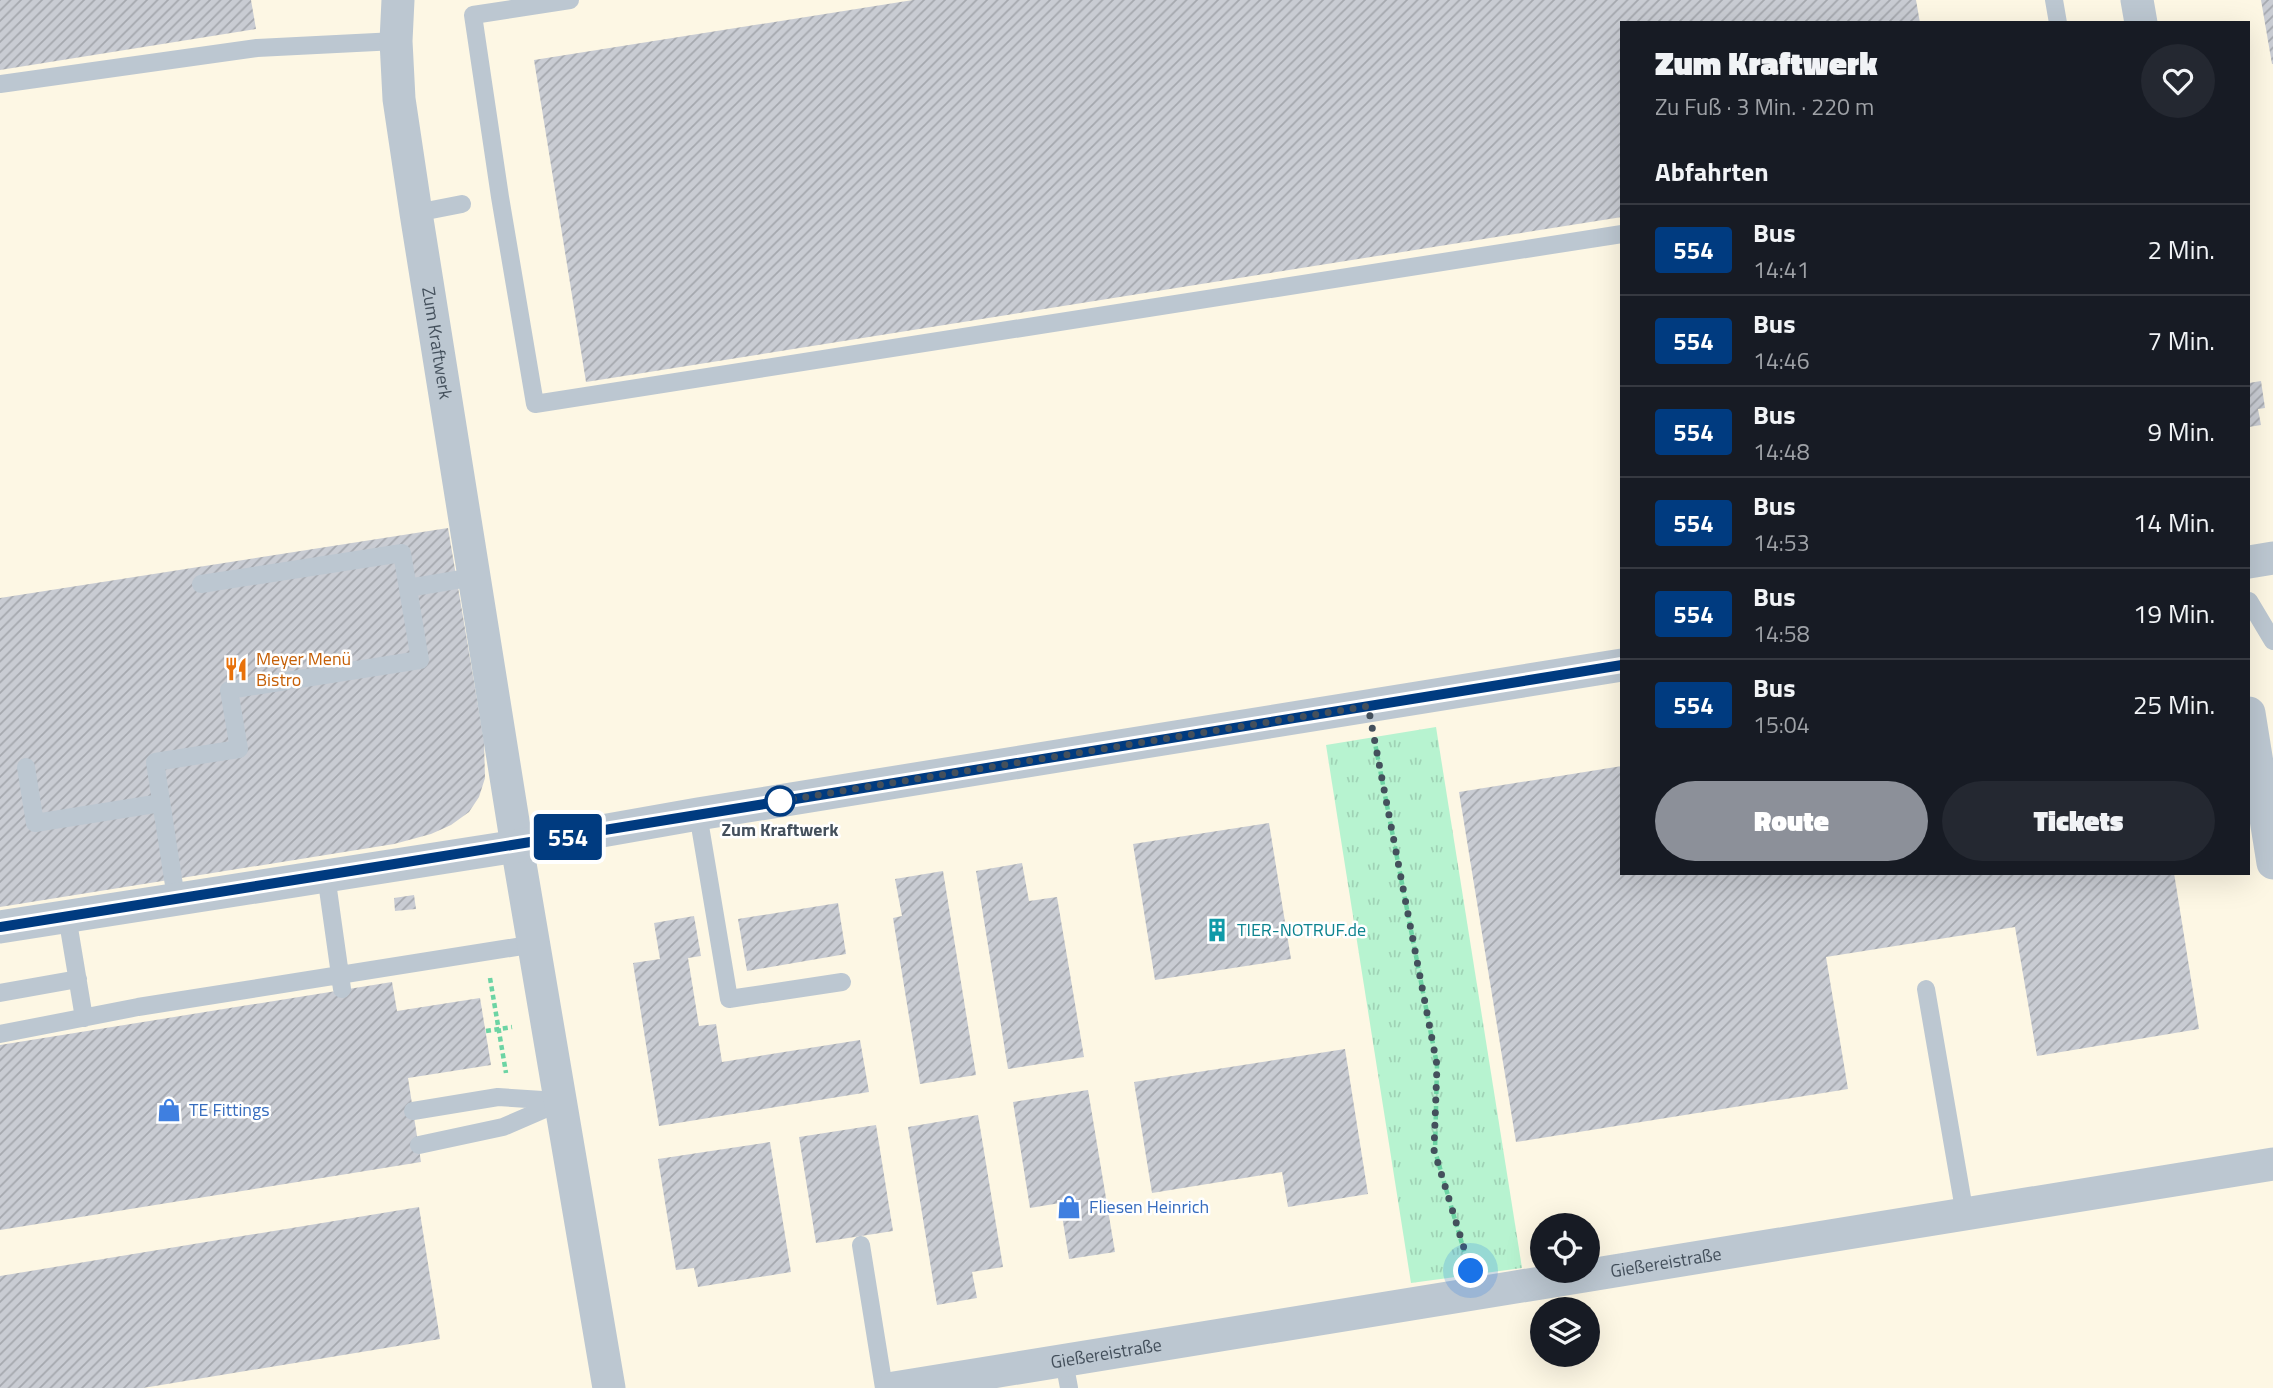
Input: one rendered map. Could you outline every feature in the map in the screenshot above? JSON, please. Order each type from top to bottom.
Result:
[{"type":"street","name":"Zum Kraftwerk","points":[[398,0],[396,41],[399,99],[416,213],[517,846],[610,1388]]},
{"type":"street","points":[[2137,0],[2141,21]]},
{"type":"street","points":[[2250,562],[2273,558]]},
{"type":"street","points":[[0,927],[517,846],[698,814],[1620,665]]},
{"type":"street","points":[[2250,719],[2273,863]]},
{"type":"street","name":"Gießereistraße","points":[[894,1388],[1066,1374],[1476,1294],[2273,1164]]},
{"type":"lane","points":[[570,0],[473,15],[500,197],[536,404],[1620,234]]},
{"type":"lane","points":[[2054,0],[2058,21]]},
{"type":"lane","points":[[0,84],[257,48],[396,41]]},
{"type":"lane","points":[[416,213],[463,204]]},
{"type":"lane","points":[[176,898],[155,762],[239,749],[229,690],[420,660],[402,553],[201,584]]},
{"type":"lane","points":[[408,588],[474,577]]},
{"type":"lane","points":[[2250,603],[2273,640]]},
{"type":"lane","points":[[26,767],[35,823],[161,803]]},
{"type":"lane","points":[[698,814],[729,999],[842,982]]},
{"type":"lane","points":[[326,875],[341,982]]},
{"type":"lane","points":[[67,916],[84,1018]]},
{"type":"lane","points":[[0,1034],[84,1018],[341,982],[485,951],[535,944]]},
{"type":"lane","points":[[0,993],[78,979]]},
{"type":"lane","points":[[1926,989],[1965,1215]]},
{"type":"lane","points":[[413,1111],[498,1097],[561,1102]]},
{"type":"lane","points":[[419,1145],[503,1127],[561,1102]]},
{"type":"lane","points":[[860,1245],[884,1388]]},
{"type":"path","points":[[1368,706],[1437,1065],[1434,1150],[1476,1294]]},
{"type":"path","points":[[485,951],[510,1098]]},
{"type":"path","points":[[486,1031],[520,1026]]},
{"type":"shaded area","points":[[0,0],[2273,0],[2273,1388],[0,1388]]},
{"type":"green space","points":[[1436,727],[1522,1268],[1411,1283],[1326,745]]},
{"type":"building","points":[[0,0],[251,0],[256,29],[0,70]]},
{"type":"building","points":[[913,0],[1916,0],[1920,21],[1620,21],[1620,217],[586,382],[534,60]]},
{"type":"building","points":[[2261,0],[2273,0],[2273,64],[2272,64]]},
{"type":"building","points":[[2261,381],[2265,408],[2258,409],[2261,425],[2250,427],[2250,383]]},
{"type":"building","name":"Meyer Menü Bistro","points":[[448,528],[484,741],[485,778],[479,797],[469,812],[451,825],[431,834],[394,844],[0,907],[0,598]]},
{"type":"building","points":[[1620,766],[1620,875],[2174,875],[2199,1029],[2037,1056],[2015,927],[1826,957],[1848,1089],[1516,1142],[1459,792]]},
{"type":"building","name":"TIER-NOTRUF.de","points":[[1269,823],[1291,959],[1155,980],[1133,844]]},
{"type":"building","points":[[1022,863],[1029,901],[1057,897],[1084,1057],[1008,1069],[976,871]]},
{"type":"building","points":[[943,871],[976,1075],[920,1084],[893,918],[902,916],[895,879]]},
{"type":"building","points":[[414,895],[416,909],[395,911],[394,898]]},
{"type":"building","points":[[838,903],[846,954],[747,971],[738,919]]},
{"type":"building","points":[[694,916],[701,956],[688,958],[699,1026],[716,1024],[722,1062],[860,1040],[869,1092],[659,1126],[633,963],[660,959],[654,923]]},
{"type":"building","points":[[392,982],[397,1011],[480,998],[491,1065],[408,1078],[421,1162],[0,1230],[0,1045]]},
{"type":"building","points":[[1345,1049],[1368,1194],[1288,1207],[1282,1172],[1152,1193],[1134,1082]]},
{"type":"building","points":[[1088,1090],[1115,1252],[1069,1259],[1060,1203],[1030,1208],[1013,1102]]},
{"type":"building","points":[[978,1115],[1003,1267],[972,1272],[977,1298],[937,1305],[908,1127]]},
{"type":"building","points":[[876,1125],[893,1231],[816,1243],[799,1137]]},
{"type":"building","points":[[770,1142],[791,1272],[698,1287],[694,1268],[676,1270],[658,1159]]},
{"type":"building","points":[[419,1207],[440,1339],[143,1388],[0,1388],[0,1276]]},
{"type":"bus line","name":"554","points":[[0,927],[517,846],[698,814],[1620,665]]},
{"type":"place","name":"Meyer Menü Bistro","points":[[236,669]]},
{"type":"place","name":"Zum Kraftwerk","points":[[780,801]]},
{"type":"place","name":"TIER-NOTRUF.de","points":[[1217,930]]},
{"type":"place","name":"TE Fittings","points":[[169,1110]]},
{"type":"place","name":"Fliesen Heinrich","points":[[1069,1207]]},
{"type":"route","points":[[780,801],[768,803],[1368,706],[1437,1065],[1434,1150],[1471,1271]]}]
